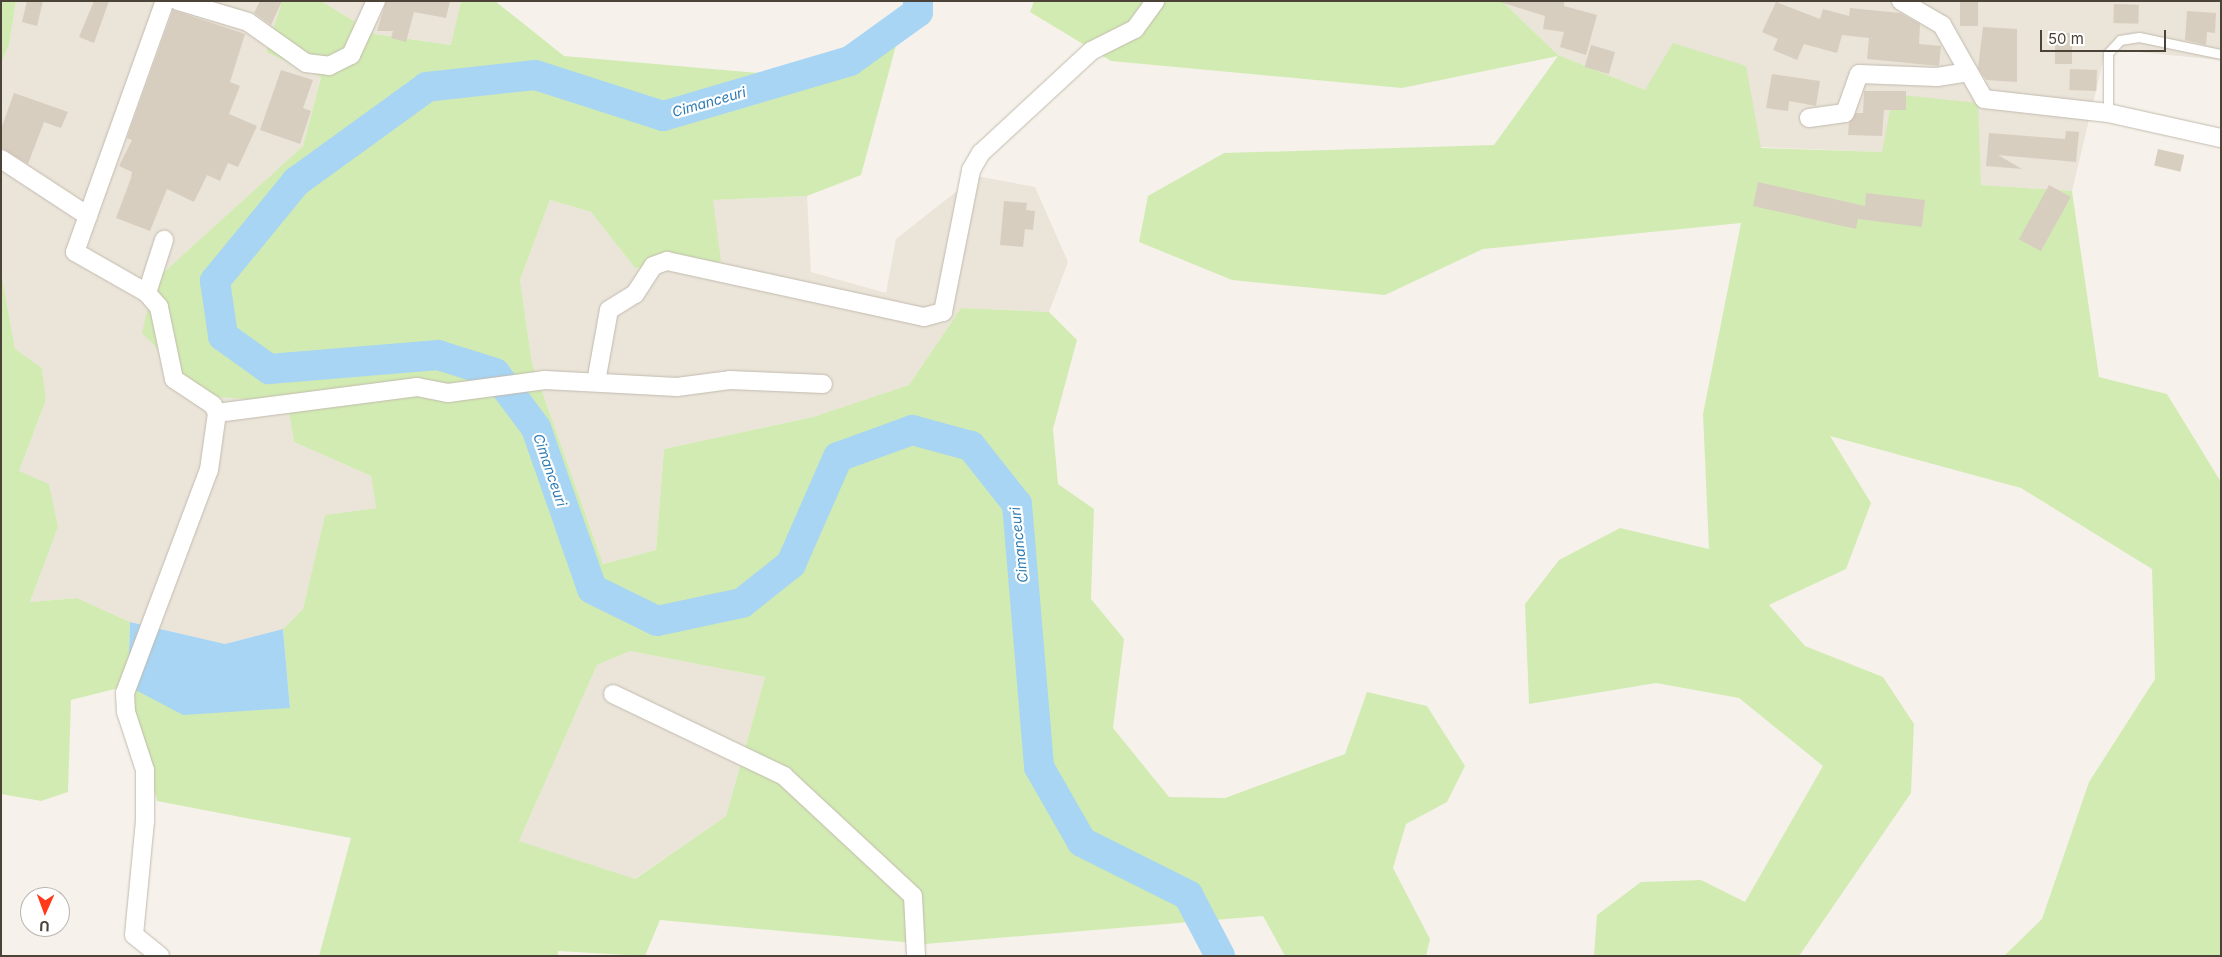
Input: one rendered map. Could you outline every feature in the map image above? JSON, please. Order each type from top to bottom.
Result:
[{"type":"street","points":[[160,956],[134,934],[145,821],[145,770],[126,712],[125,693],[210,470],[217,413],[212,405],[174,379],[159,307],[147,293],[76,252],[165,1]]},
{"type":"street","points":[[178,1],[248,22],[306,62],[329,66],[351,55],[376,1]]},
{"type":"street","points":[[596,382],[610,310],[635,294],[653,266],[667,261],[924,317],[943,312],[971,170],[981,153],[1091,51],[1135,29],[1155,1]]},
{"type":"street","points":[[1901,1],[1942,25],[1984,99],[2108,113],[2221,138]]},
{"type":"street","points":[[1809,118],[1845,113],[1859,74],[1937,77],[1968,72]]},
{"type":"street","points":[[1,159],[88,216]]},
{"type":"street","points":[[147,293],[164,240]]},
{"type":"street","points":[[217,413],[417,387],[448,393],[544,380],[677,387],[730,380],[823,384]]},
{"type":"street","points":[[613,694],[784,776],[912,896],[916,956]]},
{"type":"lane","points":[[2108,113],[2108,53],[2120,40],[2139,37],[2221,54]]},
{"type":"shaded area","points":[[16,1],[282,1],[266,52],[321,76],[303,146],[154,281],[287,401],[294,442],[371,476],[376,508],[325,515],[303,609],[283,629],[225,644],[130,622],[77,598],[30,602],[58,527],[19,471],[46,400],[42,368],[15,349],[1,271],[1,63],[9,45]]},
{"type":"shaded area","points":[[321,1],[461,1],[452,45],[375,34]]},
{"type":"shaded area","points":[[1502,1],[2221,1],[2221,60],[2106,49],[2072,191],[1981,185],[1977,103],[1882,152],[1761,147],[1645,90],[1558,55]]},
{"type":"shaded area","points":[[976,176],[1035,187],[1068,262],[1049,312],[961,308],[909,385],[813,417],[664,449],[656,550],[603,564],[532,363],[520,280],[550,200],[591,212],[635,268],[713,200],[807,196],[811,272],[886,293],[896,239]]},
{"type":"shaded area","points":[[630,651],[765,677],[726,816],[634,879],[519,841],[597,665]]},
{"type":"green space","points":[[1,1],[16,1],[9,45],[1,63]]},
{"type":"green space","points":[[282,1],[321,1],[375,34],[451,45],[461,1],[495,1],[564,56],[770,74],[901,27],[861,175],[807,196],[713,200],[721,262],[635,268],[591,212],[550,200],[520,280],[532,363],[603,564],[656,550],[664,449],[813,417],[909,385],[961,308],[1049,312],[1077,340],[1053,429],[1058,484],[1094,509],[1091,599],[1124,639],[1113,728],[1169,797],[1225,798],[1345,754],[1367,692],[1427,706],[1465,766],[1447,802],[1406,824],[1393,868],[1430,939],[1426,956],[1285,956],[1263,916],[925,944],[660,920],[645,956],[558,951],[558,956],[319,956],[351,838],[157,801],[127,686],[71,700],[68,792],[41,801],[1,794],[1,271],[15,349],[42,368],[46,400],[19,471],[49,484],[58,527],[30,602],[77,598],[130,622],[128,686],[290,708],[283,629],[303,609],[325,515],[376,508],[371,476],[294,442],[287,402],[204,396],[142,333],[154,281],[303,146],[321,77],[266,52]],"holes":[[[630,651],[765,677],[726,816],[635,879],[519,841],[597,665]]]},
{"type":"green space","points":[[1034,1],[1502,1],[1558,55],[1645,90],[1673,43],[1746,66],[1761,148],[1882,152],[1893,94],[1978,103],[1981,185],[2072,191],[2099,377],[2167,394],[2221,482],[2221,956],[2004,956],[2042,919],[2089,782],[2155,679],[2152,569],[2021,488],[1830,436],[1871,503],[1846,569],[1769,605],[1805,646],[1883,677],[1914,724],[1911,793],[1799,956],[1594,956],[1597,915],[1641,882],[1701,880],[1745,902],[1823,766],[1739,698],[1656,683],[1529,704],[1525,604],[1559,560],[1620,528],[1709,549],[1703,414],[1741,223],[1483,249],[1385,295],[1232,280],[1139,242],[1148,196],[1224,153],[1494,145],[1558,56],[1402,88],[1111,61],[1030,12]]},
{"type":"water","points":[[130,622],[225,644],[283,629],[290,708],[183,715],[128,686]]},
{"type":"building","points":[[27,1],[43,1],[37,26],[22,22]]},
{"type":"building","points":[[94,1],[109,1],[94,43],[79,37]]},
{"type":"building","points":[[260,1],[282,1],[271,25],[254,13]]},
{"type":"building","points":[[386,1],[450,1],[446,18],[414,12],[406,42],[391,38],[393,31],[377,31]]},
{"type":"building","points":[[1564,1],[1564,6],[1597,15],[1586,55],[1560,47],[1564,32],[1543,29],[1545,16],[1500,2]]},
{"type":"building","points":[[1960,1],[1978,1],[1978,26],[1960,26]]},
{"type":"building","points":[[1776,2],[1820,19],[1823,9],[1849,16],[1850,8],[1900,13],[1920,24],[1919,44],[1941,46],[1939,66],[1867,59],[1869,38],[1842,35],[1837,53],[1804,44],[1797,60],[1773,50],[1778,39],[1762,32]]},
{"type":"building","points":[[2114,4],[2139,5],[2138,24],[2113,23]]},
{"type":"building","points":[[173,10],[245,34],[230,82],[240,86],[229,114],[257,126],[238,167],[228,163],[220,181],[207,175],[194,202],[167,189],[150,231],[116,218],[132,172],[119,166],[132,140],[127,138]]},
{"type":"building","points":[[2187,11],[2216,13],[2215,33],[2207,32],[2206,45],[2185,40]]},
{"type":"building","points":[[1983,27],[2017,29],[2017,82],[1986,80],[1978,68]]},
{"type":"building","points":[[2055,33],[2072,33],[2072,64],[2055,64]]},
{"type":"building","points":[[1591,45],[1615,52],[1609,74],[1585,67]]},
{"type":"building","points":[[2070,69],[2097,70],[2096,91],[2069,90]]},
{"type":"building","points":[[281,70],[313,80],[303,108],[311,111],[300,144],[260,130]]},
{"type":"building","points":[[1772,74],[1820,81],[1816,106],[1789,101],[1788,111],[1766,108]]},
{"type":"building","points":[[1864,91],[1906,91],[1906,110],[1884,110],[1882,136],[1848,135],[1849,123],[1856,113],[1863,113]]},
{"type":"building","points":[[14,93],[68,112],[61,128],[44,122],[28,164],[1,148],[1,129]]},
{"type":"building","points":[[2066,131],[2079,132],[2076,162],[1998,155],[2022,169],[1986,166],[1989,133],[2065,139]]},
{"type":"building","points":[[2158,149],[2184,155],[2180,172],[2154,166]]},
{"type":"building","points":[[1758,182],[1865,206],[1866,193],[1925,200],[1922,227],[1858,219],[1856,229],[1753,206]]},
{"type":"building","points":[[2049,185],[2071,197],[2041,251],[2019,239]]},
{"type":"building","points":[[1004,201],[1027,203],[1026,210],[1035,211],[1033,230],[1025,229],[1023,247],[1000,245]]},
{"type":"waterway","name":"Cimanceuri","points":[[918,1],[918,12],[850,61],[663,116],[535,75],[427,87],[296,182],[215,281],[223,336],[269,369],[438,355],[495,373],[536,428],[592,589],[657,621],[742,603],[791,564],[838,457],[912,430],[971,446],[1017,504],[1039,767],[1082,842],[1188,895],[1220,956]]}]
